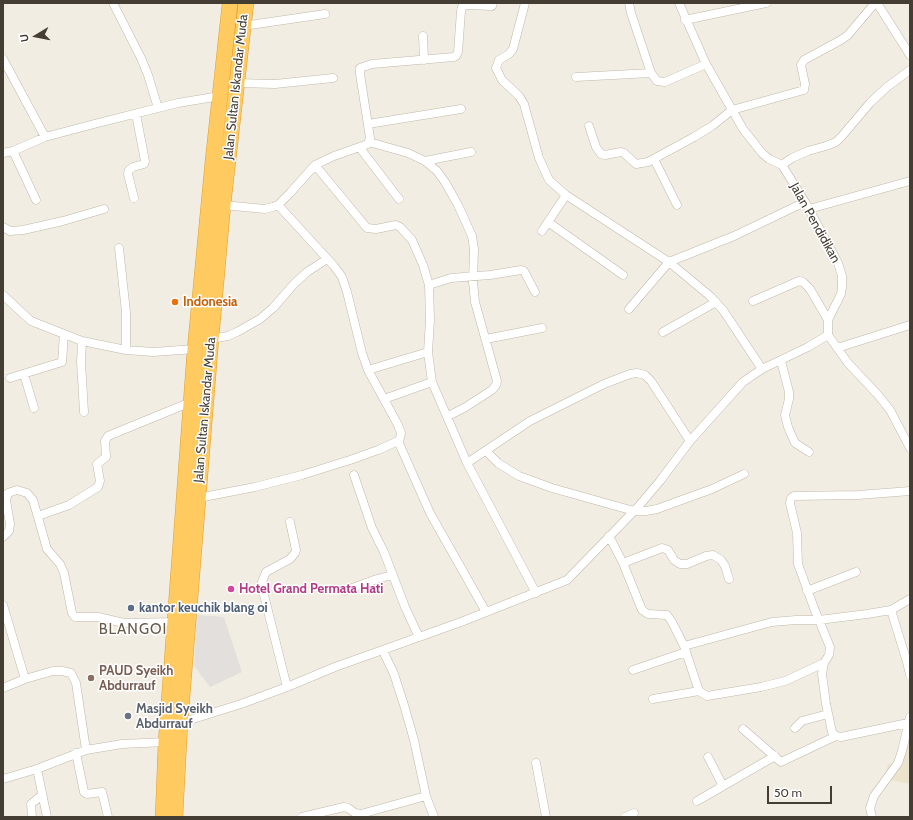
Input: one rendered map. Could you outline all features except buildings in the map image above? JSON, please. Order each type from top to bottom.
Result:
[{"type":"highway","name":"Jalan Sultan Iskandar Muda","points":[[163,817],[166,742],[195,349],[230,3]]},
{"type":"highway","name":"Jalan Sultan Iskandar Muda","points":[[175,817],[180,723],[211,339],[223,205],[246,3]]},
{"type":"street","points":[[113,3],[141,58],[158,108]]},
{"type":"street","points":[[223,205],[265,209],[278,205],[315,165],[334,156],[366,146],[369,142],[368,124],[360,68],[372,64],[451,58],[456,56],[459,47],[460,10],[462,7],[466,5],[492,6],[493,3]]},
{"type":"street","points":[[525,3],[513,49],[509,54],[498,60],[496,68],[502,80],[519,96],[524,104],[539,158],[549,180],[566,195],[669,262],[702,289],[723,310],[762,369]]},
{"type":"street","points":[[629,3],[651,73],[657,80],[665,82],[706,64]]},
{"type":"street","name":"Jalan Pendidikan","points":[[679,3],[706,64],[743,128],[762,153],[769,159],[782,165],[807,205],[838,263],[842,276],[842,287],[841,294],[828,320],[828,335]]},
{"type":"street","points":[[686,20],[766,3]]},
{"type":"street","points":[[589,126],[596,147],[601,154],[605,155],[622,152],[634,162],[639,164],[648,162],[712,126],[732,110],[804,90],[805,84],[801,65],[804,60],[848,35],[876,3],[910,55]]},
{"type":"street","points":[[243,26],[325,14]]},
{"type":"street","points":[[423,36],[424,60]]},
{"type":"street","points":[[4,65],[45,137]]},
{"type":"street","points":[[782,165],[792,158],[808,151],[836,142],[870,103],[887,87],[910,70]]},
{"type":"street","points":[[576,76],[651,73]]},
{"type":"street","points":[[238,83],[275,84],[333,78]]},
{"type":"street","points":[[3,153],[13,151],[45,137],[158,108],[220,96]]},
{"type":"street","points":[[368,124],[461,109]]},
{"type":"street","points":[[134,198],[128,172],[130,169],[144,164],[145,161],[136,114]]},
{"type":"street","points":[[369,142],[408,153],[425,161],[437,171],[458,205],[472,236],[474,249],[472,276],[476,302],[497,381],[492,390],[464,408],[448,416]]},
{"type":"street","points":[[360,148],[399,199]]},
{"type":"street","points":[[13,151],[36,200]]},
{"type":"street","points":[[425,161],[471,152]]},
{"type":"street","points":[[654,159],[677,205]]},
{"type":"street","points":[[315,165],[367,228],[376,229],[396,225],[400,227],[412,240],[423,265],[429,285],[430,320],[428,352],[432,382],[448,416],[467,463],[536,593]]},
{"type":"street","points":[[629,308],[669,262],[807,205],[910,181]]},
{"type":"street","points":[[542,231],[566,195]]},
{"type":"street","points":[[198,498],[255,488],[302,475],[350,460],[398,441],[400,438],[401,433],[398,425],[368,370],[342,277],[328,259],[278,205]]},
{"type":"street","points":[[3,227],[10,231],[23,230],[64,221],[104,209]]},
{"type":"street","points":[[548,222],[623,275]]},
{"type":"street","points":[[119,248],[126,324],[126,350]]},
{"type":"street","points":[[211,339],[228,336],[260,319],[273,308],[294,284],[307,272],[328,259]]},
{"type":"street","points":[[429,285],[451,278],[523,270],[535,292]]},
{"type":"street","points":[[753,301],[799,281],[803,282],[810,289],[828,320]]},
{"type":"street","points":[[5,300],[31,321],[82,341],[126,350],[153,352],[195,349]]},
{"type":"street","points":[[663,332],[716,302]]},
{"type":"street","points":[[837,348],[910,325]]},
{"type":"street","points":[[486,339],[542,328]]},
{"type":"street","points":[[10,378],[62,362],[64,334]]},
{"type":"street","points":[[180,723],[241,704],[567,580],[634,511],[660,481],[690,441],[743,382],[762,369],[808,348],[828,335],[857,373],[890,410],[908,438],[910,448]]},
{"type":"street","points":[[82,341],[81,362],[84,412]]},
{"type":"street","points":[[368,370],[428,352]]},
{"type":"street","points":[[781,361],[789,392],[786,415],[788,427],[795,444],[809,452]]},
{"type":"street","points":[[467,463],[530,421],[620,377],[637,373],[645,375],[651,382],[690,441]]},
{"type":"street","points":[[24,374],[34,408]]},
{"type":"street","points":[[384,399],[432,382]]},
{"type":"street","points":[[38,516],[69,505],[98,487],[100,481],[97,464],[106,457],[105,441],[108,436],[191,402]]},
{"type":"street","points":[[398,441],[430,513],[486,612]]},
{"type":"street","points":[[486,451],[498,463],[519,476],[552,488],[634,511],[651,510],[669,505],[712,489],[744,474]]},
{"type":"street","points":[[354,474],[372,528],[384,552],[405,607],[419,637]]},
{"type":"street","points":[[3,537],[9,532],[10,524],[4,497],[12,491],[17,490],[27,493],[33,500],[47,548],[60,564],[64,573],[72,613],[75,617],[98,617],[124,623],[176,622]]},
{"type":"street","points":[[836,736],[832,732],[822,674],[824,663],[829,655],[830,647],[818,620],[798,564],[797,533],[790,503],[792,497],[825,495],[858,496],[910,492]]},
{"type":"street","points":[[287,687],[262,582],[266,572],[290,559],[296,554],[290,522]]},
{"type":"street","points":[[609,536],[623,563],[642,610],[648,614],[667,614],[685,649],[699,691],[705,696],[761,687],[785,681],[824,663]]},
{"type":"street","points":[[623,563],[662,548],[668,550],[674,560],[680,564],[687,564],[713,555],[721,560],[725,566],[729,579]]},
{"type":"street","points":[[808,591],[856,572]]},
{"type":"street","points":[[344,591],[392,575]]},
{"type":"street","points":[[633,670],[685,649],[772,622],[818,620],[867,614],[891,610],[910,599]]},
{"type":"street","points":[[3,605],[25,679]]},
{"type":"street","points":[[891,610],[909,662],[910,675]]},
{"type":"street","points":[[383,651],[394,674],[404,705],[414,740],[426,796],[434,817]]},
{"type":"street","points":[[3,688],[25,679],[53,671],[71,673],[76,683],[86,750]]},
{"type":"street","points":[[653,699],[699,691]]},
{"type":"street","points":[[795,728],[802,721],[828,714]]},
{"type":"street","points":[[743,729],[781,762],[836,736],[909,720],[898,763],[874,796],[870,808],[872,817]]},
{"type":"street","points":[[3,779],[37,769],[86,750],[122,744],[166,742]]},
{"type":"street","points":[[76,753],[84,792],[87,794],[102,792],[108,817]]},
{"type":"street","points":[[697,801],[775,756]]},
{"type":"street","points":[[708,758],[723,786]]},
{"type":"street","points":[[536,763],[546,817]]},
{"type":"street","points":[[37,769],[47,817]]},
{"type":"street","points":[[32,817],[31,804],[42,795]]},
{"type":"street","points":[[302,817],[344,807],[355,813],[361,814],[426,796]]},
{"type":"street","points":[[626,817],[634,813]]},
{"type":"shaded area","name":"Hotel Grand Permata Hati","points":[[197,615],[224,617],[242,672],[210,687],[194,666]]},
{"type":"shaded area","points":[[910,729],[910,784],[885,779],[888,764],[900,765]]},
{"type":"place","name":"Indonesia","points":[[175,302]]},
{"type":"place","name":"Hotel Grand Permata Hati","points":[[231,589]]},
{"type":"place","name":"kantor keuchik blang oi","points":[[131,608]]},
{"type":"place","name":"PAUD Syeikh Abdurrauf","points":[[91,678]]},
{"type":"place","name":"Masjid Syeikh Abdurrauf","points":[[128,716]]},
{"type":"district","name":"BLANGOI","points":[[133,630]]}]
